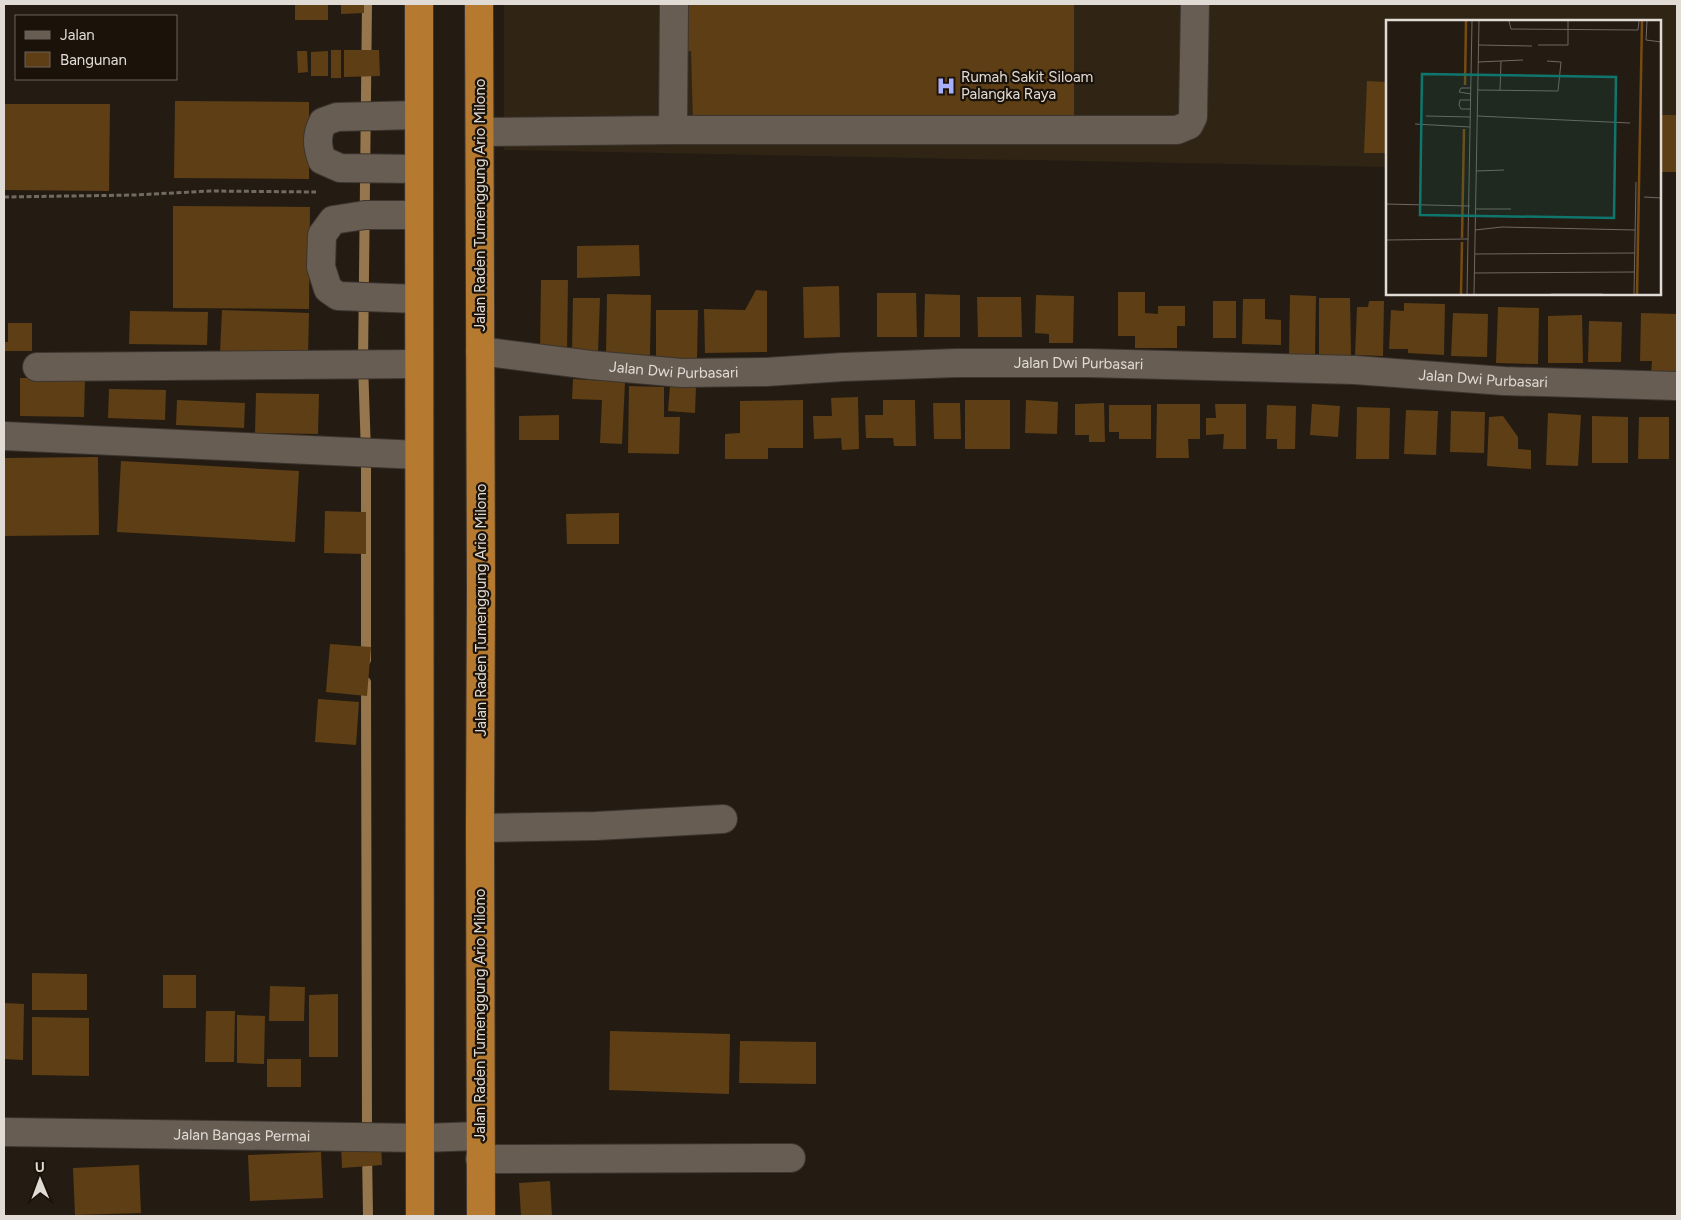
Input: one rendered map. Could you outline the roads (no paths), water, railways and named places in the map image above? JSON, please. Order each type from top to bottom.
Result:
[{"type":"highway","points":[[419,4],[420,1216]]},
{"type":"highway","name":"Jalan Raden Tumenggung Ario Milono","points":[[479,4],[481,1216]]},
{"type":"street","points":[[673,130],[674,4]]},
{"type":"street","points":[[480,132],[1177,130],[1189,124],[1193,116],[1195,4]]},
{"type":"street","points":[[419,169],[340,168],[322,160],[317,148],[317,132],[322,122],[337,117],[420,115]]},
{"type":"street","points":[[419,216],[365,215],[333,220],[322,235],[321,267],[328,289],[338,296],[419,299]]},
{"type":"street","name":"Jalan Dwi Purbasari","points":[[480,352],[682,373],[766,372],[956,363],[1088,363],[1355,370],[1504,380],[1677,386]]},
{"type":"street","points":[[37,367],[418,364]]},
{"type":"street","points":[[4,436],[419,455]]},
{"type":"street","points":[[480,828],[596,826],[724,818]]},
{"type":"street","name":"Jalan Bangas Permai","points":[[4,1132],[421,1138],[480,1148],[791,1158]]},
{"type":"waterway","points":[[366,660],[366,453],[363,364],[367,4]]},
{"type":"waterway","points":[[366,682],[367,1135]]},
{"type":"waterway","points":[[367,1152],[368,1216]]},
{"type":"place","name":"Rumah Sakit Siloam Palangka Raya","points":[[946,86]]}]
